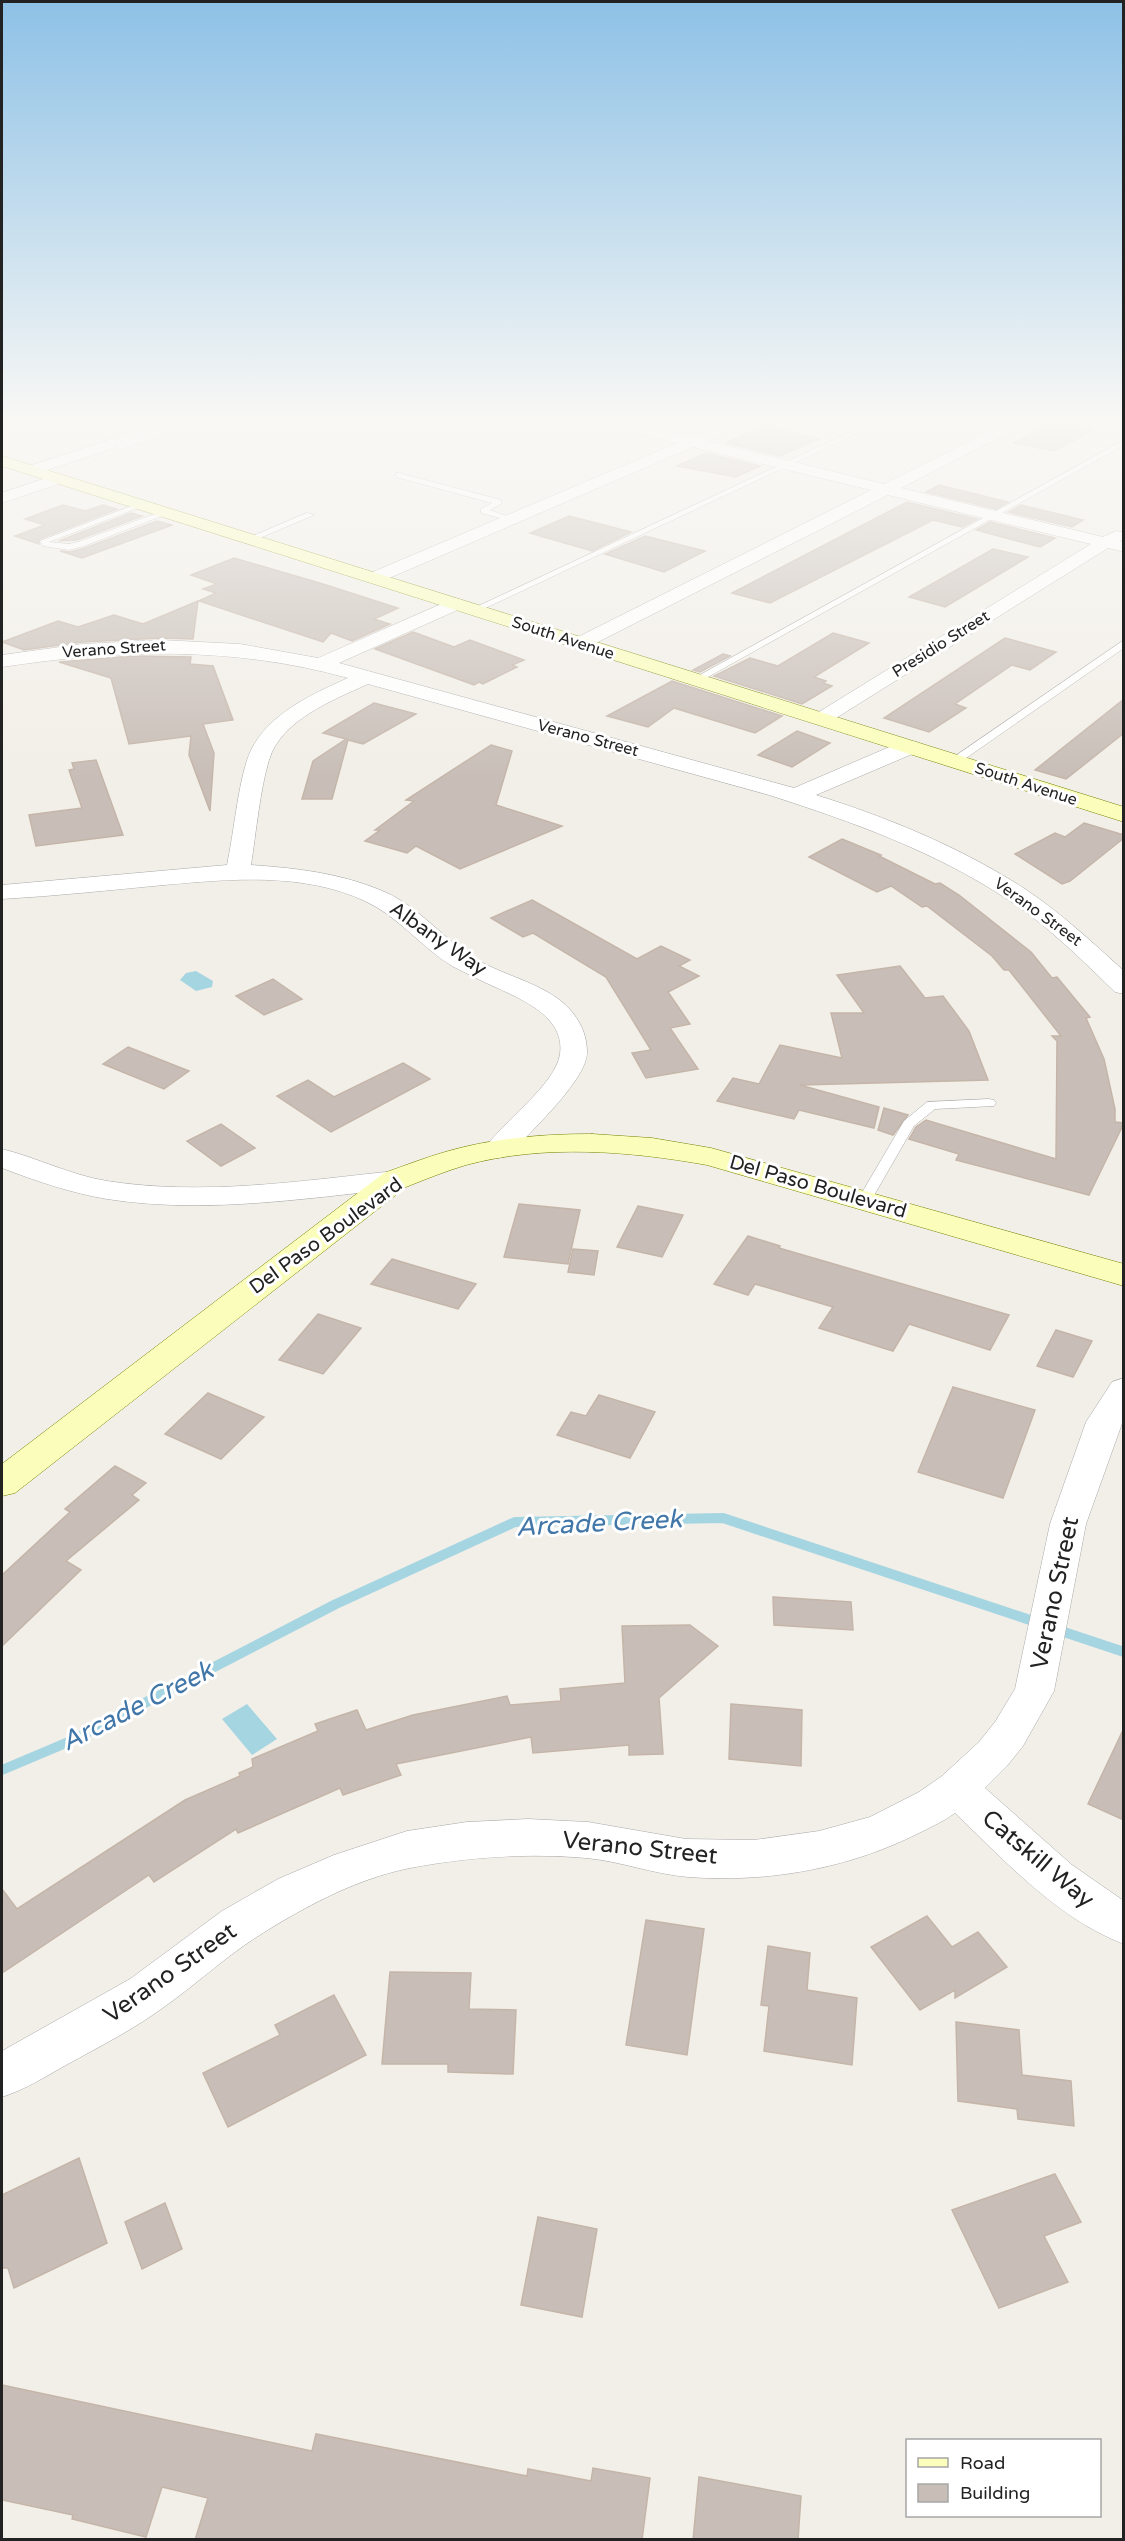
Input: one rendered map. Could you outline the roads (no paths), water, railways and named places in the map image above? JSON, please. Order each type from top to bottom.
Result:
[{"type":"street","name":"South Avenue","points":[[255,541],[1124,815]]},
{"type":"street","points":[[374,578],[461,541]]},
{"type":"street","points":[[581,644],[785,541]]},
{"type":"street","points":[[1096,541],[1114,545]]},
{"type":"street","name":"Presidio Street","points":[[821,719],[1114,545]]},
{"type":"street","points":[[320,664],[464,607]]},
{"type":"street","name":"Verano Street","points":[[2,661],[100,647],[176,645],[244,650],[320,664],[797,795],[885,825],[936,847],[975,868],[1014,891],[1056,921],[1094,954],[1124,986]]},
{"type":"street","points":[[238,872],[258,759],[272,735],[303,708],[366,677]]},
{"type":"street","points":[[797,795],[909,747]]},
{"type":"street","points":[[1100,807],[1124,788]]},
{"type":"street","name":"Albany Way","points":[[2,892],[238,872],[293,875],[316,879],[372,896],[398,909],[460,960],[536,996],[558,1013],[571,1032],[574,1043],[571,1065],[566,1076],[499,1149]]},
{"type":"street","name":"Del Paso Boulevard","points":[[2,1483],[395,1180],[471,1154],[499,1149],[582,1143],[653,1147],[711,1157],[1124,1275]]},
{"type":"street","points":[[2,1158],[64,1180],[106,1190],[152,1195],[200,1197],[395,1180]]},
{"type":"street","name":"Verano Street","points":[[2,2075],[146,1994],[238,1926],[292,1893],[349,1868],[407,1850],[467,1840],[528,1837],[588,1840],[686,1857],[753,1859],[819,1850],[880,1832],[934,1805],[957,1788],[993,1754],[1010,1734],[1034,1691],[1068,1524],[1099,1432],[1124,1390]]},
{"type":"street","name":"Catskill Way","points":[[957,1788],[1044,1871],[1099,1911],[1124,1924]]},
{"type":"lane","points":[[45,541],[46,544],[69,547],[87,541]]},
{"type":"lane","points":[[464,607],[615,541]]},
{"type":"lane","points":[[696,680],[946,541]]},
{"type":"lane","points":[[955,761],[1124,643]]},
{"type":"lane","points":[[864,1201],[909,1124],[933,1105],[989,1103]]},
{"type":"water","points":[[196,971],[213,981],[212,987],[196,991],[180,980],[186,973]]},
{"type":"water","points":[[247,1704],[277,1739],[252,1755],[222,1719]]},
{"type":"waterway","name":"Arcade Creek","points":[[2,1770],[73,1740],[336,1604],[515,1522],[723,1518],[1039,1623]]},
{"type":"waterway","name":"Arcade Creek","points":[[1055,1629],[1124,1652]]}]
